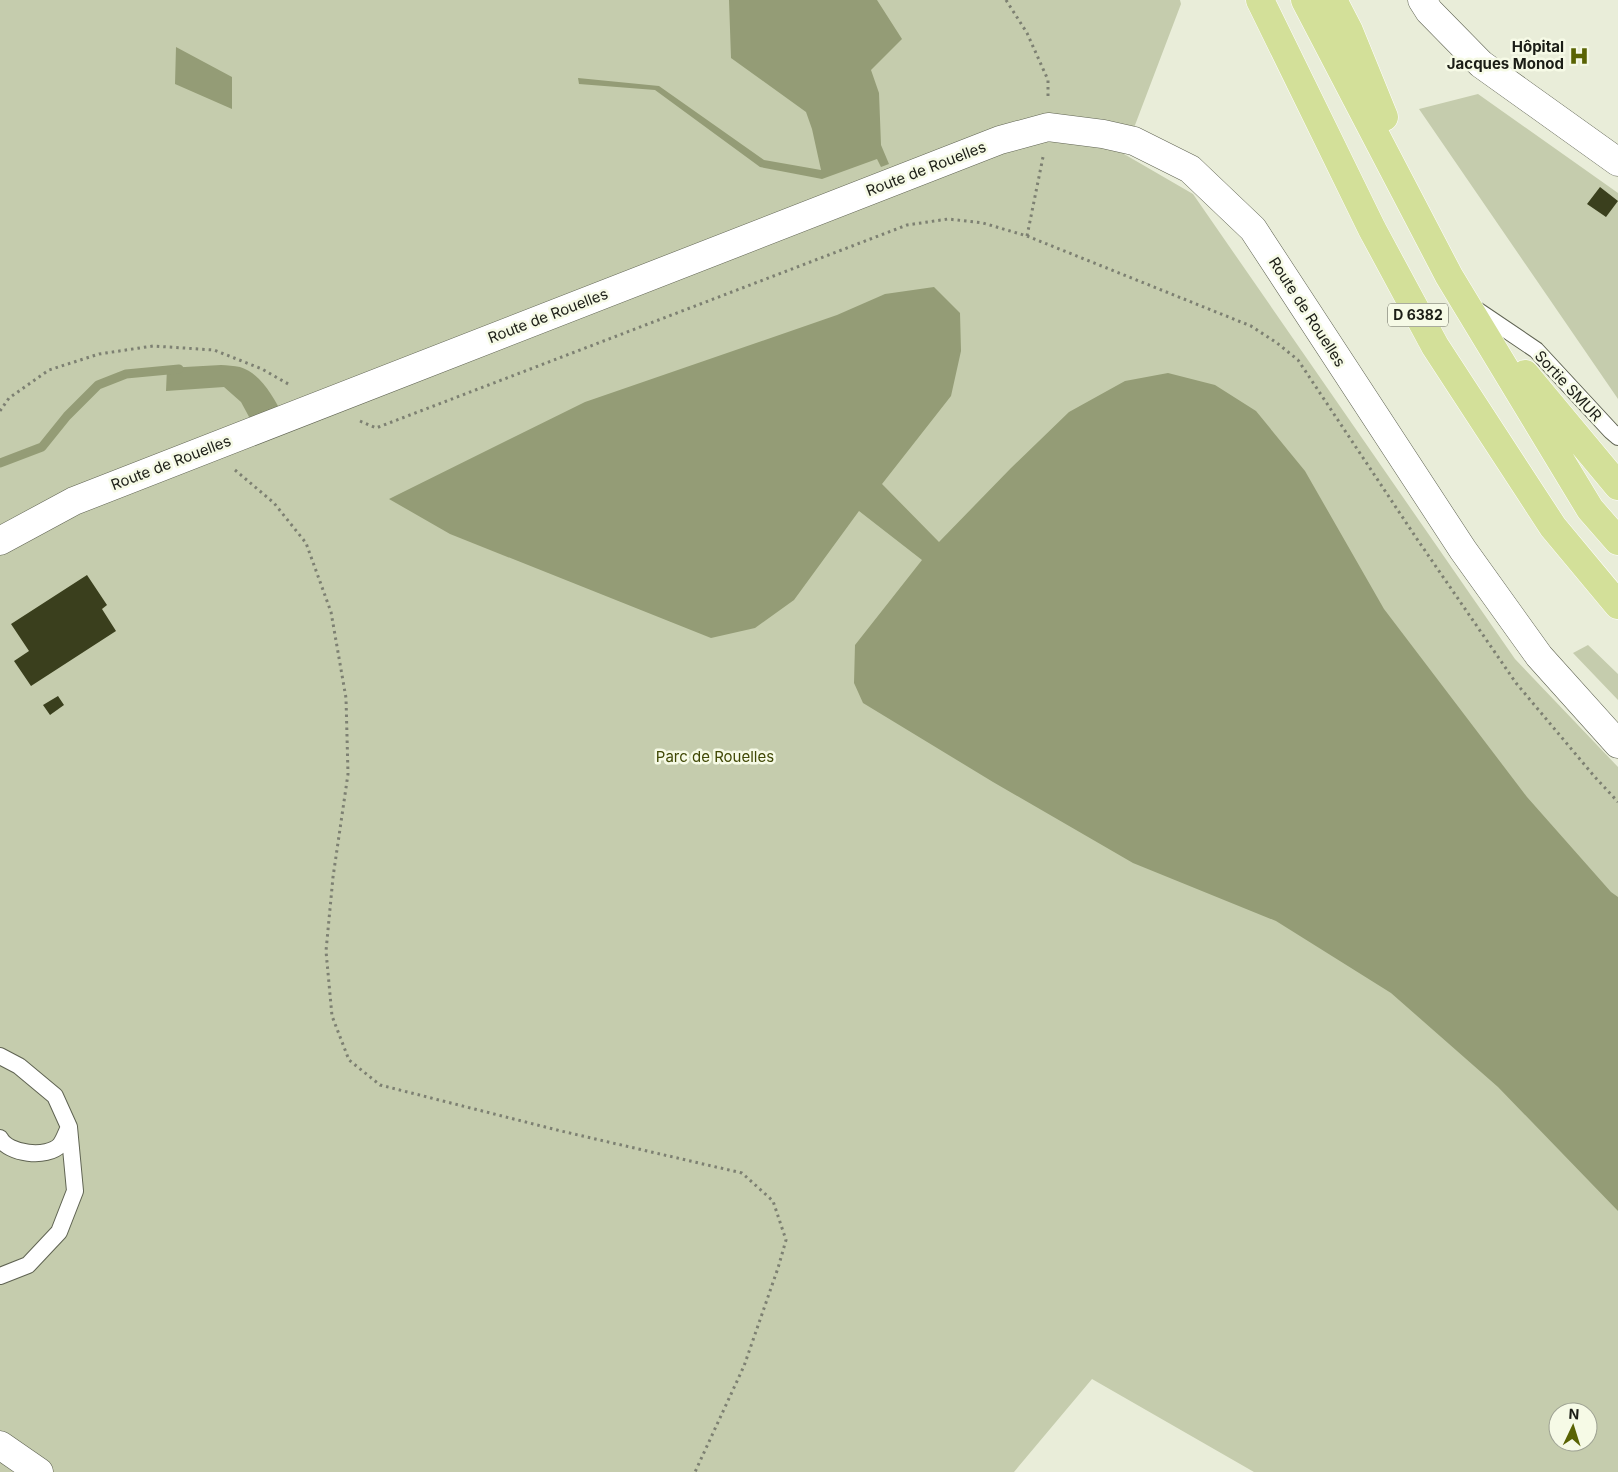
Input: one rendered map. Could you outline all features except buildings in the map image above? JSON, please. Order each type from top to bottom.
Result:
[{"type":"highway","name":"D 6382","points":[[1260,0],[1372,229],[1434,346],[1553,527],[1618,605]]},
{"type":"highway","name":"D 6382","points":[[1305,0],[1448,276],[1590,509],[1618,541]]},
{"type":"highway","points":[[1334,0],[1349,31],[1448,276]]},
{"type":"highway","points":[[1466,303],[1618,486]]},
{"type":"street","points":[[1422,0],[1429,11],[1481,64],[1618,162]]},
{"type":"street","name":"Route de Rouelles","points":[[0,541],[74,501],[1000,140],[1048,127],[1103,134],[1134,141],[1190,170],[1253,229],[1474,565],[1538,656],[1618,744]]},
{"type":"street","points":[[0,1445],[38,1472]]},
{"type":"lane","name":"Sortie SMUR","points":[[1466,303],[1536,350],[1618,437]]},
{"type":"lane","points":[[0,1056],[18,1066],[55,1096],[69,1127],[75,1192],[59,1232],[28,1265],[0,1276]]},
{"type":"lane","points":[[0,1138],[2,1143],[24,1152],[44,1154],[59,1146],[69,1127]]},
{"type":"path","points":[[1006,0],[1027,33],[1048,80],[1048,127],[1027,236]]},
{"type":"path","points":[[0,411],[9,398],[49,370],[99,354],[153,346],[214,350],[262,369],[321,404],[376,428],[907,225],[948,219],[983,223],[1027,236],[1251,326],[1298,360],[1417,539],[1516,682],[1618,802]]},
{"type":"path","points":[[210,448],[274,503],[306,543],[331,612],[346,698],[348,774],[333,877],[326,951],[332,1016],[349,1060],[380,1085],[560,1131],[742,1173],[773,1201],[786,1240],[778,1268],[744,1366],[695,1472]]},
{"type":"green space","name":"Parc de Rouelles","points":[[0,0],[1180,0],[1181,4],[1124,154],[1193,194],[1515,659],[1618,767],[1618,1472],[1254,1472],[1092,1379],[1014,1472],[0,1472]]},
{"type":"green space","points":[[1478,94],[1618,193],[1618,399],[1419,109]]},
{"type":"green space","points":[[1588,645],[1618,674],[1618,700],[1573,653]]},
{"type":"shaded area","points":[[729,0],[877,0],[902,39],[871,70],[879,93],[881,145],[889,164],[881,167],[877,159],[822,179],[760,167],[655,90],[579,84],[578,78],[659,86],[764,160],[821,170],[812,129],[806,112],[731,58]]},
{"type":"shaded area","points":[[176,47],[232,77],[232,109],[175,84]]},
{"type":"shaded area","points":[[934,287],[960,313],[961,351],[951,396],[882,484],[939,542],[1069,412],[1125,381],[1168,373],[1215,385],[1256,411],[1305,471],[1384,609],[1527,797],[1611,892],[1618,897],[1618,1211],[1498,1087],[1391,993],[1276,921],[1133,863],[993,782],[863,703],[854,683],[855,645],[922,560],[859,511],[794,600],[755,628],[711,638],[450,534],[389,499],[585,402],[837,315],[885,294]]},
{"type":"shaded area","points":[[221,365],[240,367],[255,375],[271,394],[284,416],[254,426],[241,402],[224,387],[166,391],[167,368]]},
{"type":"waterway","points":[[0,463],[42,447],[67,416],[98,385],[126,374],[179,369]]},
{"type":"place","name":"Hôpital Jacques Monod","points":[[1579,56]]}]
